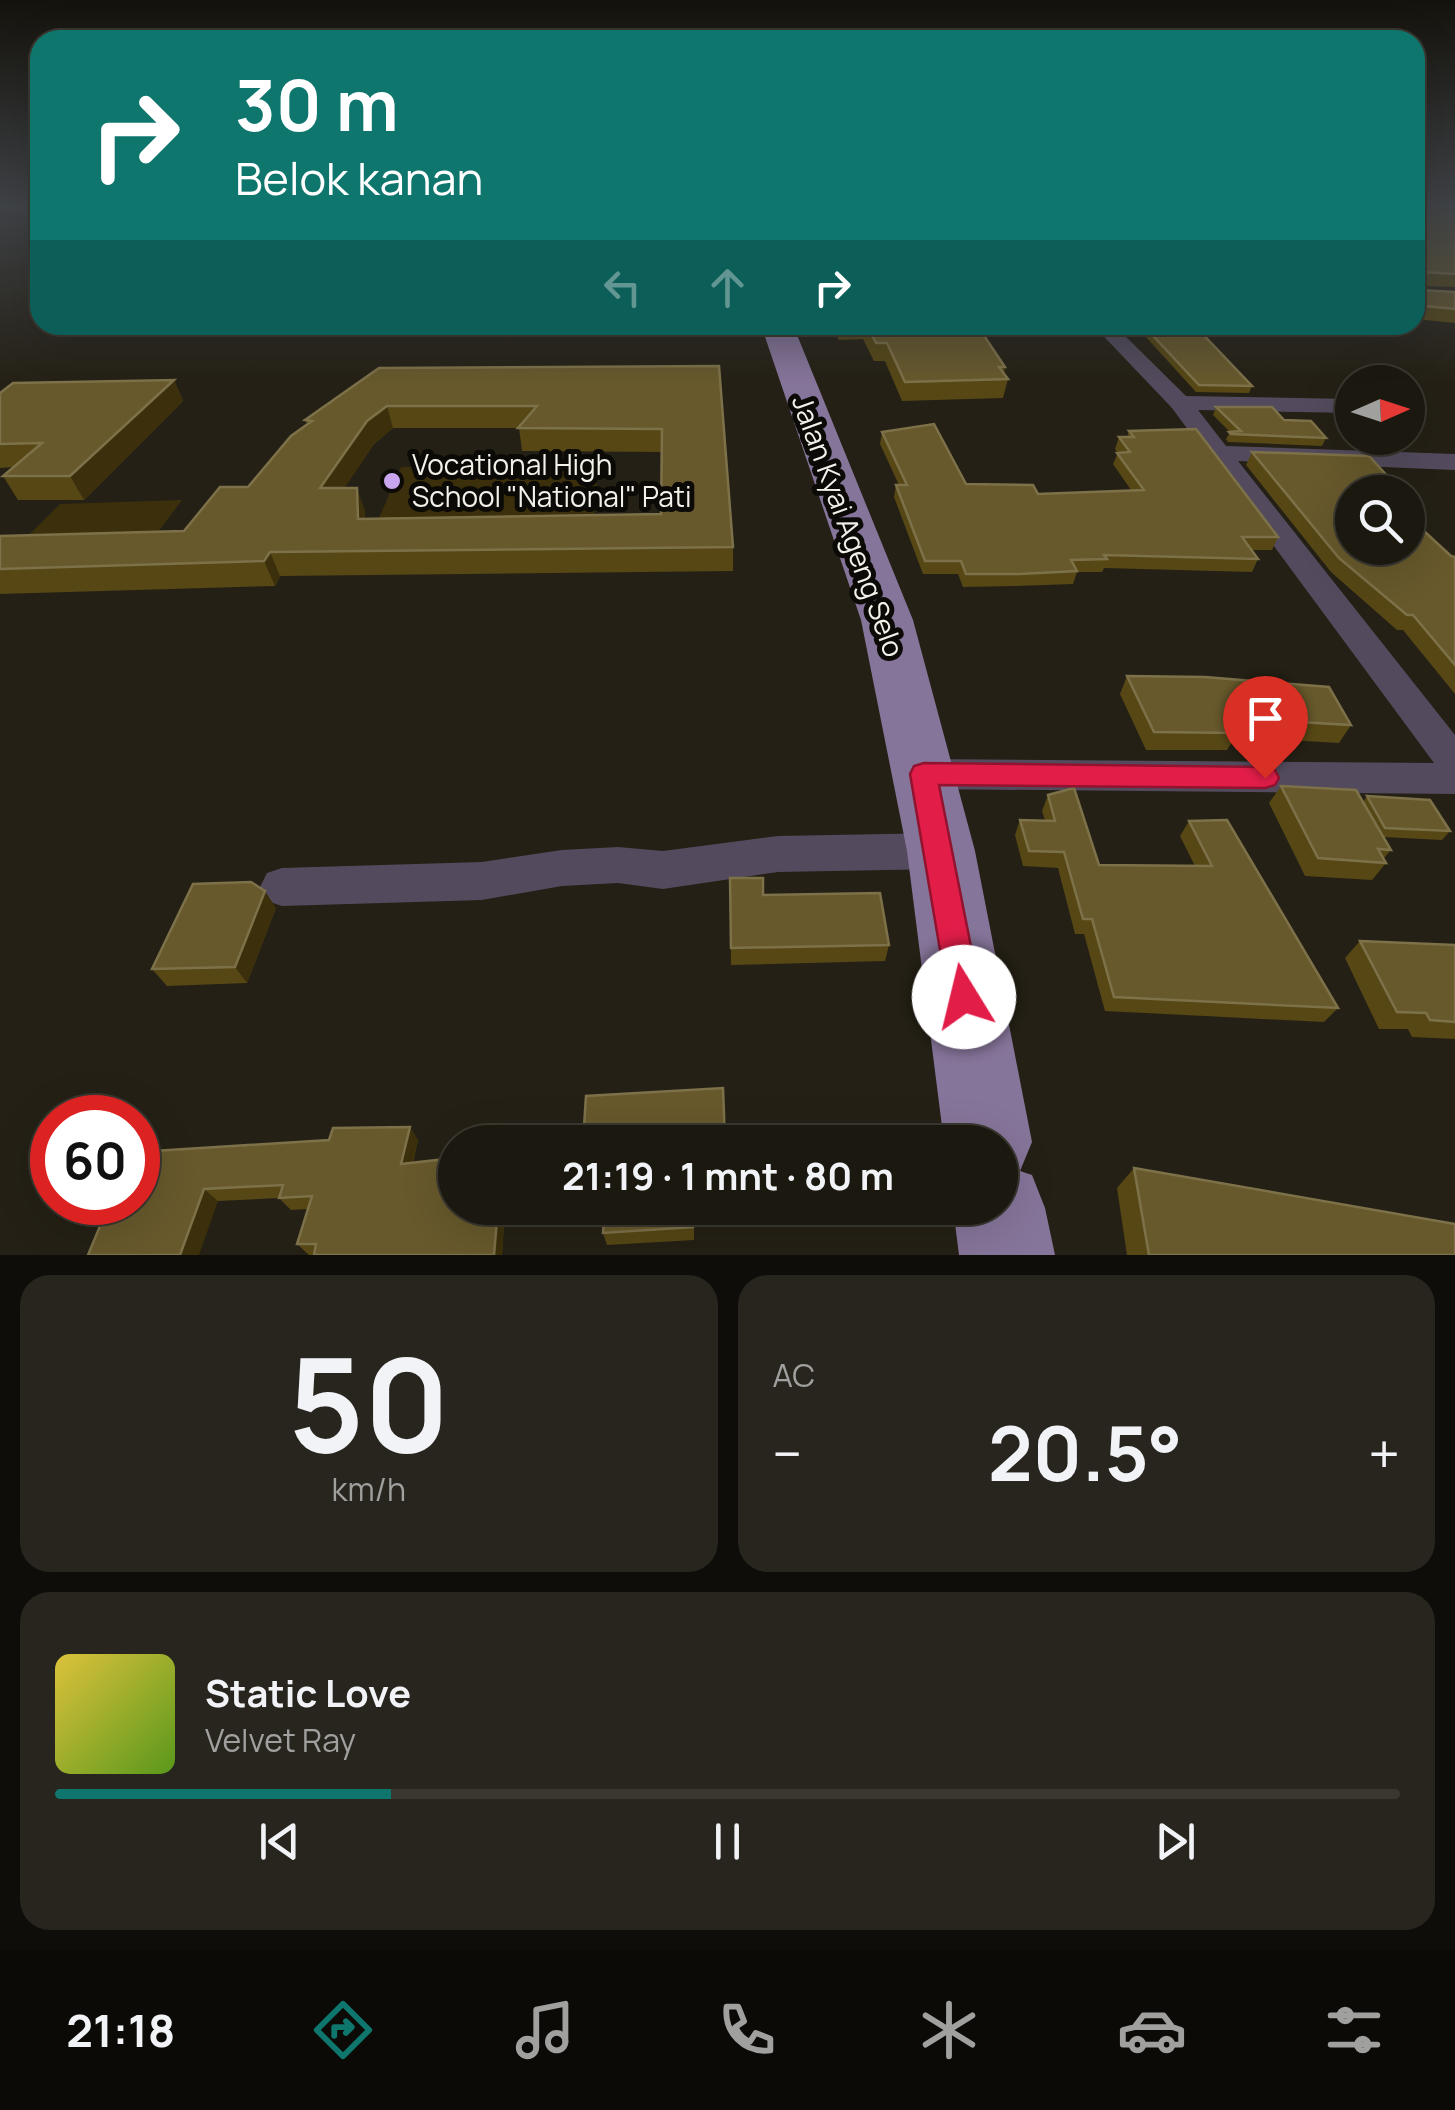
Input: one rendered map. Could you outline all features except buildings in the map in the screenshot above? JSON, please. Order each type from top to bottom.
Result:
[{"type":"main road","name":"Jalan Kyai Ageng Selo","points":[[781,335],[887,620],[941,851],[985,1125]]},
{"type":"main road","points":[[1002,1225],[1007,1255]]},
{"type":"street","points":[[1114,335],[1180,403],[1455,763]]},
{"type":"street","points":[[1180,403],[1335,406]]},
{"type":"street","points":[[1218,453],[1455,462]]},
{"type":"street","points":[[924,774],[1455,779]]},
{"type":"street","points":[[282,887],[482,881],[562,868],[618,865],[663,870],[778,854],[941,851]]},
{"type":"shaded area","points":[[599,461],[593,525],[373,532],[401,467]]},
{"type":"shaded area","points":[[182,500],[155,536],[24,540],[60,504]]},
{"type":"place","name":"Vocational High School \"National\" Pati","points":[[392,481]]},
{"type":"route","points":[[964,997],[941,851],[924,774],[1265,778]]}]
